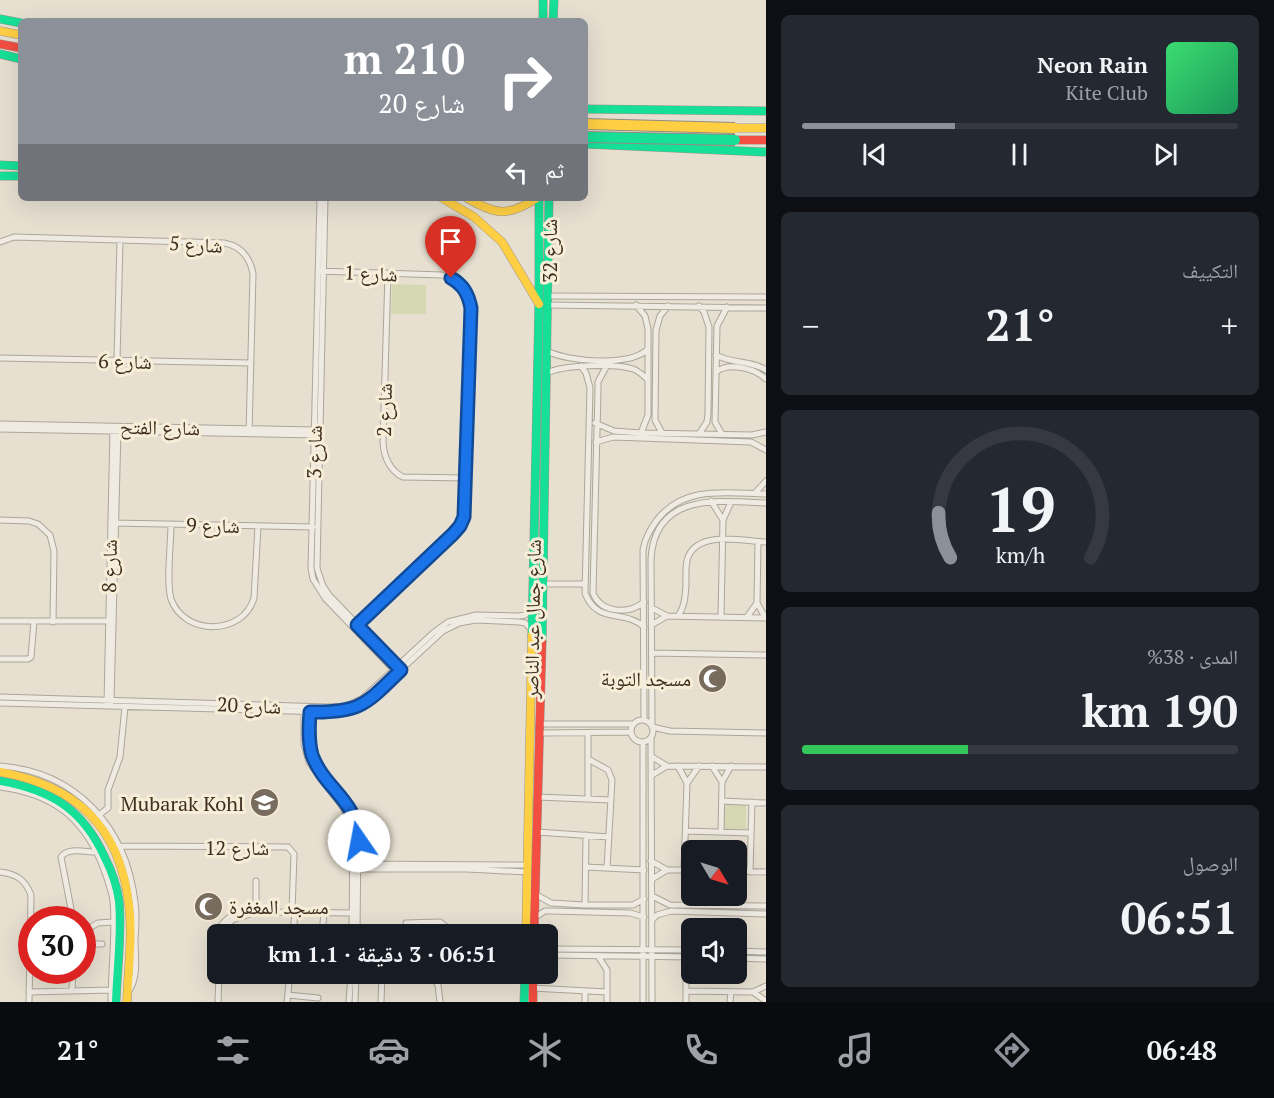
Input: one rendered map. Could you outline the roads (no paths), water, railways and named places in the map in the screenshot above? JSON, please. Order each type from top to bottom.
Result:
[{"type":"main road","points":[[543,0],[543,18]]},
{"type":"main road","points":[[553,18],[554,0]]},
{"type":"main road","points":[[0,19],[18,22]]},
{"type":"main road","points":[[0,31],[18,35]]},
{"type":"main road","points":[[0,44],[18,47]]},
{"type":"main road","points":[[0,54],[18,57]]},
{"type":"main road","points":[[589,109],[765,111]]},
{"type":"main road","points":[[670,148],[664,142],[661,129],[666,116],[673,111]]},
{"type":"main road","points":[[588,122],[765,128]]},
{"type":"main road","points":[[588,135],[765,140]]},
{"type":"main road","points":[[589,145],[765,152]]},
{"type":"main road","points":[[0,165],[18,166]]},
{"type":"main road","points":[[0,176],[18,176]]},
{"type":"main road","points":[[447,201],[465,211],[493,233],[515,261],[530,293],[545,302]]},
{"type":"main road","points":[[472,201],[488,211],[498,213],[521,208],[533,201]]},
{"type":"main road","name":"شارع 32","points":[[538,201],[545,302]]},
{"type":"main road","name":"شارع 32","points":[[545,302],[549,201]]},
{"type":"main road","name":"شارع جمال عبد الناصر","points":[[531,924],[527,868],[532,630],[548,351],[545,302]]},
{"type":"main road","name":"شارع جمال عبد الناصر","points":[[540,491],[545,302]]},
{"type":"main road","name":"شارع جمال عبد الناصر","points":[[533,924],[543,584],[539,511]]},
{"type":"main road","points":[[0,772],[27,777],[61,790],[86,810],[104,831],[124,877],[128,900],[127,998]]},
{"type":"main road","points":[[0,781],[30,787],[55,798],[79,816],[96,836],[109,866],[117,895],[114,964],[116,1002]]},
{"type":"main road","points":[[524,1002],[525,984]]},
{"type":"main road","points":[[532,984],[533,1002]]},
{"type":"street","name":"شارع 3","points":[[320,201],[321,271]]},
{"type":"street","name":"شارع 3","points":[[325,201],[314,527],[317,568],[323,586],[355,626],[398,670]]},
{"type":"street","name":"شارع 5","points":[[0,242],[14,237],[224,243],[244,252],[253,274],[249,431]]},
{"type":"street","points":[[117,360],[120,241]]},
{"type":"street","name":"شارع 1","points":[[321,271],[442,275],[451,278],[465,288],[471,308],[465,506],[460,526],[355,626]]},
{"type":"street","name":"شارع 2","points":[[388,273],[383,448],[388,462],[396,474],[403,477],[466,478]]},
{"type":"street","points":[[545,302],[765,297]]},
{"type":"street","points":[[545,302],[765,308]]},
{"type":"street","points":[[636,305],[645,316],[648,329],[648,415],[641,433]]},
{"type":"street","points":[[662,433],[657,425],[656,414],[656,330],[660,316],[669,305]]},
{"type":"street","points":[[699,306],[704,312],[709,327],[711,415],[722,434]]},
{"type":"street","points":[[699,434],[711,415],[716,372],[717,326],[727,307]]},
{"type":"street","points":[[709,327],[712,324],[717,326]]},
{"type":"street","points":[[648,329],[652,326],[656,330]]},
{"type":"street","points":[[547,372],[578,364],[626,360],[642,355],[648,349]]},
{"type":"street","points":[[548,351],[578,364],[626,367],[642,374],[648,380]]},
{"type":"street","points":[[716,356],[759,373],[765,379]]},
{"type":"street","name":"شارع 6","points":[[0,358],[251,363]]},
{"type":"street","points":[[626,360],[628,364],[626,367]]},
{"type":"street","points":[[578,364],[589,380],[585,593],[594,608],[602,612],[618,613],[633,609],[644,602]]},
{"type":"street","points":[[716,372],[725,367],[753,364],[765,370]]},
{"type":"street","points":[[606,367],[598,382],[593,593],[600,603],[635,620],[644,627]]},
{"type":"street","points":[[648,415],[653,418],[656,414]]},
{"type":"street","points":[[589,421],[614,434],[751,438],[765,432]]},
{"type":"street","name":"شارع الفتح","points":[[0,424],[115,429]]},
{"type":"street","name":"شارع الفتح","points":[[0,429],[317,432]]},
{"type":"street","name":"شارع 8","points":[[109,704],[115,429]]},
{"type":"street","points":[[588,445],[614,434],[722,434],[751,438],[765,450]]},
{"type":"street","points":[[753,494],[765,481]]},
{"type":"street","points":[[644,720],[643,550],[647,534],[662,513],[679,501],[700,494],[765,494]]},
{"type":"street","points":[[711,501],[723,520]]},
{"type":"street","points":[[652,1002],[652,549],[665,521],[682,508],[711,501],[765,503]]},
{"type":"street","points":[[721,616],[723,520],[731,502]]},
{"type":"street","points":[[0,520],[29,521],[38,524],[50,535],[54,551],[53,622]]},
{"type":"street","name":"شارع 9","points":[[113,523],[314,527]]},
{"type":"street","points":[[171,524],[171,600],[183,616],[193,623],[204,626],[227,626],[236,623],[252,606],[258,526]]},
{"type":"street","points":[[678,616],[685,601],[687,564],[691,552],[702,543],[722,540],[765,542]]},
{"type":"street","points":[[758,542],[757,603],[765,618]]},
{"type":"street","points":[[543,584],[585,584]]},
{"type":"street","points":[[685,601],[693,616]]},
{"type":"street","points":[[747,617],[757,603]]},
{"type":"street","name":"شارع 20","points":[[0,703],[307,709],[338,712],[357,708],[373,696],[440,627],[453,619],[476,615],[519,616],[530,611],[533,606]]},
{"type":"street","points":[[652,608],[667,616],[765,618]]},
{"type":"street","points":[[652,624],[667,616]]},
{"type":"street","name":"شارع 20","points":[[398,670],[443,631],[459,623],[476,620],[519,622],[525,623],[532,630]]},
{"type":"street","points":[[0,621],[111,621]]},
{"type":"street","points":[[0,659],[28,659],[31,657],[34,621]]},
{"type":"street","points":[[652,653],[765,655]]},
{"type":"street","name":"شارع 20","points":[[0,697],[124,707],[307,709]]},
{"type":"street","points":[[100,814],[108,808],[108,790],[120,757],[124,707]]},
{"type":"street","points":[[307,709],[314,759],[355,816],[358,829],[356,924]]},
{"type":"street","points":[[540,729],[633,724],[644,720]]},
{"type":"street","points":[[644,720],[652,726],[670,731],[765,733]]},
{"type":"street","points":[[633,724],[631,732],[634,739],[644,743]]},
{"type":"street","points":[[540,729],[588,733],[631,732]]},
{"type":"street","points":[[644,743],[652,737],[670,731]]},
{"type":"street","points":[[588,733],[588,799]]},
{"type":"street","points":[[643,1002],[644,743]]},
{"type":"street","points":[[652,757],[667,766],[765,767]]},
{"type":"street","points":[[588,759],[603,766],[611,775],[607,868]]},
{"type":"street","points":[[0,766],[29,771],[58,782],[84,798],[100,814],[119,846],[131,880],[136,909],[135,979],[127,998]]},
{"type":"street","points":[[652,775],[667,766]]},
{"type":"street","points":[[678,766],[687,783]]},
{"type":"street","points":[[686,840],[687,783],[699,766]]},
{"type":"street","points":[[712,766],[722,782]]},
{"type":"street","points":[[721,832],[722,782],[731,766]]},
{"type":"street","points":[[0,787],[28,793],[61,809],[82,828],[96,852],[112,894],[114,964],[111,1002]]},
{"type":"street","points":[[537,797],[611,800]]},
{"type":"street","points":[[722,801],[765,803]]},
{"type":"street","points":[[750,872],[752,802]]},
{"type":"street","points":[[686,831],[751,833]]},
{"type":"street","points":[[537,832],[609,837]]},
{"type":"street","points":[[585,905],[586,835]]},
{"type":"street","name":"شارع 12","points":[[119,846],[291,848],[294,854],[293,912]]},
{"type":"street","points":[[70,906],[61,857],[68,851],[96,852]]},
{"type":"street","points":[[651,861],[667,870],[681,870]]},
{"type":"street","points":[[356,867],[527,868]]},
{"type":"street","points":[[586,867],[644,870]]},
{"type":"street","points":[[652,879],[667,870]]},
{"type":"street","points":[[0,872],[12,873],[21,878],[31,895],[29,1002]]},
{"type":"street","points":[[747,872],[765,872]]},
{"type":"street","points":[[256,881],[256,912]]},
{"type":"street","points":[[535,894],[551,903],[585,905],[633,905],[644,899]]},
{"type":"street","points":[[652,896],[670,905],[765,906]]},
{"type":"street","points":[[550,911],[551,903]]},
{"type":"street","points":[[534,918],[545,911],[630,913],[644,917]]},
{"type":"street","points":[[652,920],[657,915],[670,911],[765,914]]},
{"type":"street","points":[[224,924],[241,912],[355,913]]},
{"type":"street","points":[[229,924],[232,920],[256,912]]},
{"type":"street","points":[[293,912],[293,924]]},
{"type":"street","points":[[323,924],[324,912]]},
{"type":"street","points":[[353,924],[355,913]]},
{"type":"street","points":[[96,923],[113,922]]},
{"type":"street","points":[[406,923],[444,924]]},
{"type":"street","points":[[96,944],[102,944]]},
{"type":"street","points":[[558,949],[644,953],[652,957],[681,958]]},
{"type":"street","points":[[558,955],[616,957],[652,950],[681,950]]},
{"type":"street","points":[[747,951],[765,952]]},
{"type":"street","points":[[598,956],[607,970],[608,1002]]},
{"type":"street","points":[[607,970],[616,957]]},
{"type":"street","points":[[676,957],[681,964]]},
{"type":"street","points":[[747,958],[765,959]]},
{"type":"street","points":[[72,984],[72,989]]},
{"type":"street","points":[[219,984],[218,1002],[225,1002]]},
{"type":"street","points":[[287,1002],[289,984]]},
{"type":"street","points":[[349,1002],[350,984]]},
{"type":"street","points":[[355,1002],[356,984]]},
{"type":"street","points":[[381,1002],[382,984]]},
{"type":"street","points":[[437,984],[440,1002]]},
{"type":"street","points":[[686,984],[686,1002]]},
{"type":"street","points":[[686,991],[753,992],[765,986]]},
{"type":"street","points":[[532,988],[607,992]]},
{"type":"street","points":[[30,992],[72,989],[111,990]]},
{"type":"street","points":[[585,990],[585,1002]]},
{"type":"street","points":[[730,1002],[731,992]]},
{"type":"street","points":[[753,992],[765,1000]]},
{"type":"street","points":[[288,995],[318,998]]},
{"type":"place","name":"مسجد التوبة","points":[[712,678]]},
{"type":"place","name":"Mubarak Kohl","points":[[265,803]]},
{"type":"place","name":"مسجد المغفرة","points":[[208,906]]}]
